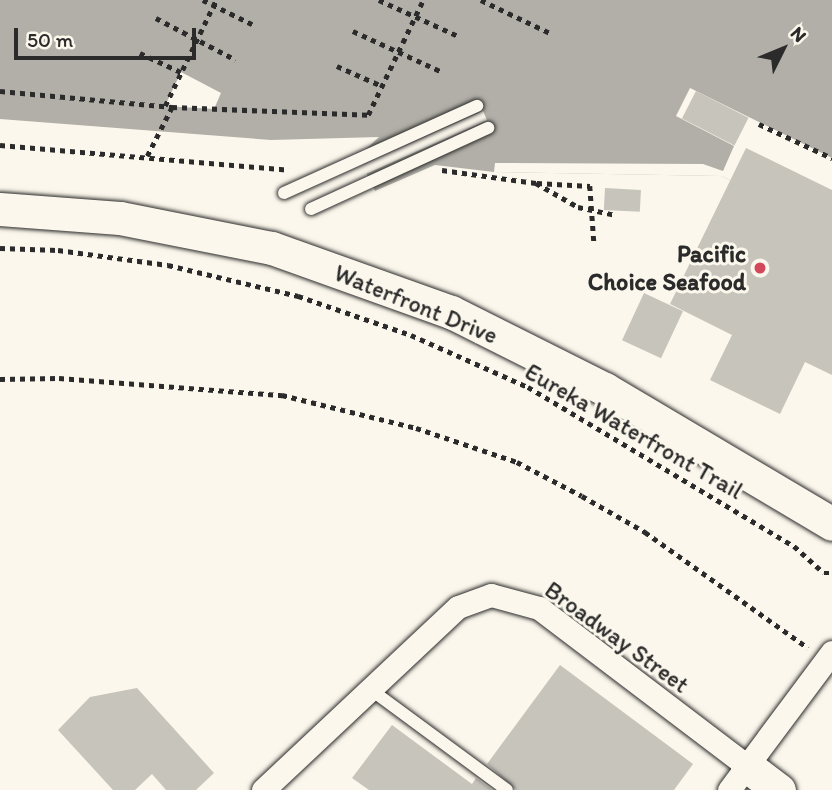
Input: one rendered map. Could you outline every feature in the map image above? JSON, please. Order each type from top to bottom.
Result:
[{"type":"street","name":"Waterfront Drive","points":[[0,209],[120,218],[272,248],[451,312],[605,389],[832,524]]},
{"type":"street","name":"Broadway Street","points":[[263,790],[458,607],[491,595],[507,597],[539,608],[738,778]]},
{"type":"street","points":[[779,790],[738,778],[829,657]]},
{"type":"lane","points":[[284,193],[477,106]]},
{"type":"lane","points":[[311,209],[488,128]]},
{"type":"lane","points":[[370,689],[507,790]]},
{"type":"path","points":[[203,0],[215,3],[252,24]]},
{"type":"path","points":[[379,0],[458,36]]},
{"type":"path","points":[[0,91],[172,107],[368,115],[423,0]]},
{"type":"path","points":[[481,0],[550,33]]},
{"type":"path","points":[[165,106],[215,3]]},
{"type":"path","points":[[156,18],[236,60]]},
{"type":"path","points":[[353,31],[440,71]]},
{"type":"path","points":[[140,53],[181,72]]},
{"type":"path","points":[[337,66],[382,86]]},
{"type":"path","points":[[147,156],[172,107]]},
{"type":"path","points":[[760,124],[832,158]]},
{"type":"path","points":[[0,145],[327,174]]},
{"type":"path","points":[[428,168],[536,183],[590,186],[589,209],[594,242]]},
{"type":"path","points":[[536,183],[589,209],[615,215]]},
{"type":"path","name":"Eureka Waterfront Trail","points":[[0,248],[58,250],[167,265],[298,296],[411,335],[528,387],[832,573]]},
{"type":"path","points":[[0,379],[59,378],[282,395],[415,428],[517,462],[645,532],[829,657]]},
{"type":"shaded area","points":[[0,0],[832,0],[832,224],[721,176],[494,172],[435,165],[375,191],[356,152],[0,127]]},
{"type":"pier","points":[[181,72],[221,93],[214,109],[165,106]]},
{"type":"pier","points":[[690,88],[832,158],[832,224],[721,176],[494,172],[495,163],[703,164],[723,171],[734,146],[676,116]]},
{"type":"pier","points":[[483,111],[487,120],[364,175],[360,166]]},
{"type":"pier","points":[[0,119],[271,140],[379,137],[365,150],[351,155],[0,130]]},
{"type":"building","points":[[696,91],[749,118],[734,145],[682,119]]},
{"type":"building","name":"Pacific Choice Seafood","points":[[746,148],[832,190],[832,375],[805,362],[780,414],[710,380],[732,335],[670,304]]},
{"type":"building","points":[[605,188],[641,190],[640,212],[604,210]]},
{"type":"building","points":[[644,293],[683,311],[661,358],[622,340]]},
{"type":"building","points":[[560,665],[693,764],[674,790],[516,790],[487,764]]},
{"type":"building","points":[[137,688],[214,773],[196,790],[166,790],[152,774],[135,790],[113,790],[58,730],[90,697]]},
{"type":"building","points":[[392,725],[472,784],[476,778],[492,790],[369,790],[352,778]]},
{"type":"place","name":"Pacific Choice Seafood","points":[[760,268]]}]
